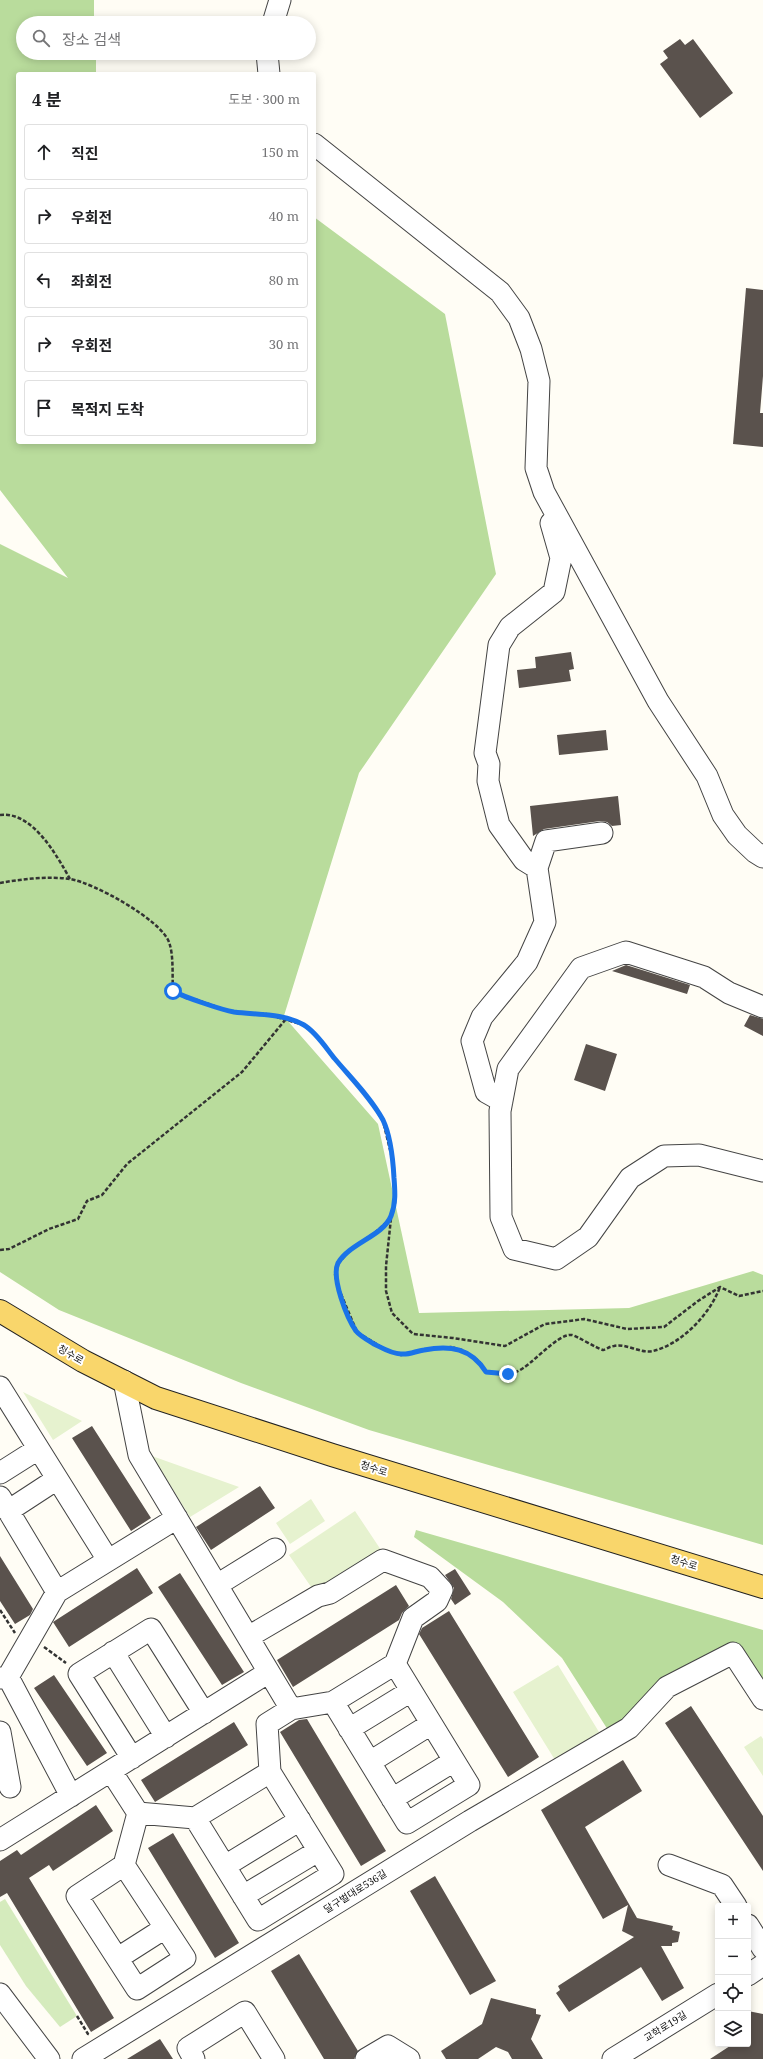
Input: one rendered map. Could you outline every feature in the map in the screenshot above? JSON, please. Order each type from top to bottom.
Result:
[{"type":"main road","name":"청수로","points":[[0,1311],[83,1361],[156,1398],[332,1455],[763,1587]]},
{"type":"street","points":[[275,16],[280,0]]},
{"type":"street","points":[[268,60],[269,72]]},
{"type":"street","points":[[316,146],[500,292],[519,318],[531,349],[539,381],[536,468],[544,492],[658,702],[707,776],[723,815],[737,835],[755,852],[763,857]]},
{"type":"street","points":[[537,868],[524,860],[499,825],[488,781],[489,764],[485,753],[499,645],[510,627],[554,592],[561,558],[549,515],[553,509]]},
{"type":"street","points":[[502,1101],[486,1092],[472,1040],[482,1016],[526,962],[545,922],[537,868],[546,841],[602,833]]},
{"type":"street","points":[[763,1007],[729,992],[704,977],[626,952],[581,968],[508,1069],[500,1111],[501,1217],[514,1249],[556,1259],[588,1237],[630,1178],[664,1156],[699,1155],[763,1171]]},
{"type":"street","points":[[124,1382],[139,1455],[291,1709]]},
{"type":"street","points":[[0,1387],[108,1560]]},
{"type":"street","points":[[0,1473],[38,1449]]},
{"type":"street","points":[[57,1479],[4,1504],[57,1592]]},
{"type":"street","points":[[71,1796],[4,1677],[28,1642],[57,1592],[177,1518]]},
{"type":"street","points":[[217,1586],[275,1549]]},
{"type":"street","points":[[195,1818],[258,1920],[333,1874],[270,1772],[267,1724],[291,1709],[333,1702],[395,1664],[413,1618],[437,1601],[442,1590],[430,1577],[383,1560],[330,1593],[318,1596],[248,1637]]},
{"type":"street","points":[[132,1758],[79,1674],[113,1652],[151,1629],[204,1713]]},
{"type":"street","points":[[113,1652],[166,1737]]},
{"type":"street","name":"달구벌대로536길","points":[[83,2059],[470,1821],[629,1728],[667,1687],[733,1653],[763,1699]]},
{"type":"street","points":[[333,1702],[407,1823],[469,1785],[395,1664]]},
{"type":"street","points":[[0,1840],[269,1672]]},
{"type":"street","points":[[349,1729],[411,1691]]},
{"type":"street","points":[[370,1762],[431,1724]]},
{"type":"street","points":[[0,1732],[10,1787]]},
{"type":"street","points":[[392,1799],[454,1761]]},
{"type":"street","points":[[111,1771],[138,1813],[124,1865],[77,1896],[137,1988],[185,1958],[124,1865]]},
{"type":"street","points":[[138,1813],[195,1818],[270,1772]]},
{"type":"street","points":[[225,1866],[300,1820]]},
{"type":"street","points":[[243,1896],[318,1851]]},
{"type":"street","points":[[669,1864],[722,1885],[734,1903]]},
{"type":"street","points":[[118,1958],[165,1928]]},
{"type":"street","points":[[751,1930],[763,1949]]},
{"type":"street","points":[[751,1973],[763,1965]]},
{"type":"street","points":[[0,1994],[49,2059]]},
{"type":"street","name":"교학로19길","points":[[622,2057],[715,1996]]},
{"type":"street","points":[[194,2059],[188,2048],[245,2012],[274,2059]]},
{"type":"street","points":[[366,2059],[388,2046],[409,2059]]},
{"type":"path","points":[[0,815],[10,814],[26,820],[43,839],[70,879]]},
{"type":"path","points":[[0,883],[20,879],[70,879],[85,884],[132,907],[160,928],[169,942],[173,991],[186,998],[197,1000],[232,1012],[266,1014],[286,1019],[304,1025],[316,1037],[371,1102],[383,1121],[393,1162],[395,1203],[390,1218],[386,1266],[386,1291],[392,1313],[413,1334],[453,1338],[505,1346],[545,1324],[584,1319],[627,1329],[664,1327],[698,1301],[720,1287]]},
{"type":"path","points":[[0,1250],[9,1250],[49,1229],[78,1219],[87,1201],[102,1195],[127,1164],[242,1072],[286,1019]]},
{"type":"path","points":[[390,1218],[377,1231],[349,1252],[338,1264],[335,1275],[347,1313],[357,1332],[386,1350],[401,1354],[451,1347],[462,1350],[479,1361],[486,1372],[508,1374],[517,1372],[538,1358],[562,1337],[573,1335],[603,1350],[615,1345],[653,1351],[678,1339],[689,1331],[714,1303],[720,1287]]},
{"type":"path","points":[[720,1287],[739,1296],[763,1291]]},
{"type":"path","points":[[0,1610],[28,1642],[79,1674]]},
{"type":"path","points":[[77,2016],[88,2034],[96,2036]]},
{"type":"green space","points":[[0,0],[94,0],[94,16],[16,16],[16,60],[96,60],[96,72],[16,72],[16,444],[316,444],[316,218],[445,314],[496,574],[359,773],[283,1019],[286,1019],[378,1124],[419,1313],[629,1308],[753,1271],[763,1275],[763,1545],[369,1430],[241,1383],[59,1310],[0,1272],[0,544],[68,578],[0,490]]},
{"type":"green space","points":[[23,1392],[82,1421],[53,1440]]},
{"type":"green space","points":[[152,1456],[239,1487],[190,1517]]},
{"type":"green space","points":[[311,1499],[325,1521],[290,1544],[276,1523]]},
{"type":"green space","points":[[355,1511],[381,1550],[316,1594],[289,1555]]},
{"type":"green space","points":[[416,1530],[763,1630],[763,1690],[732,1645],[666,1679],[646,1694],[627,1719],[608,1730],[562,1658],[503,1602],[414,1537]]},
{"type":"green space","points":[[558,1665],[599,1732],[555,1760],[513,1692]]},
{"type":"green space","points":[[761,1736],[763,1739],[763,1776],[744,1747]]},
{"type":"green space","points":[[5,1899],[77,2016],[60,2027],[26,1986],[0,1945],[0,1902]]},
{"type":"building","points":[[680,39],[685,45],[693,39],[733,93],[700,118],[660,64],[668,58],[663,51]]},
{"type":"building","points":[[746,288],[763,290],[763,376],[760,413],[763,413],[763,447],[733,444]]},
{"type":"building","points":[[571,652],[574,669],[569,670],[571,681],[519,688],[517,670],[536,668],[535,657]]},
{"type":"building","points":[[606,730],[608,750],[559,755],[557,735]]},
{"type":"building","points":[[618,796],[621,825],[612,826],[607,822],[600,821],[544,829],[533,836],[530,806]]},
{"type":"building","points":[[626,965],[690,985],[687,994],[612,971]]},
{"type":"building","points":[[750,1015],[763,1019],[763,1036],[744,1026]]},
{"type":"building","points":[[586,1044],[617,1054],[605,1091],[574,1080]]},
{"type":"building","points":[[92,1426],[151,1518],[131,1531],[72,1438]]},
{"type":"building","points":[[260,1486],[275,1508],[211,1550],[196,1527]]},
{"type":"building","points":[[0,1556],[33,1609],[30,1615],[15,1624],[0,1601]]},
{"type":"building","points":[[137,1568],[153,1593],[69,1647],[53,1622]]},
{"type":"building","points":[[455,1569],[471,1594],[455,1605],[451,1599],[454,1588],[445,1575]]},
{"type":"building","points":[[180,1573],[244,1672],[222,1685],[158,1587]]},
{"type":"building","points":[[396,1585],[409,1606],[402,1613],[399,1620],[293,1687],[277,1660]]},
{"type":"building","points":[[449,1611],[539,1757],[508,1777],[419,1634],[422,1628]]},
{"type":"building","points":[[54,1675],[107,1753],[87,1766],[34,1688]]},
{"type":"building","points":[[691,1706],[763,1816],[763,1871],[665,1723]]},
{"type":"building","points":[[307,1719],[386,1851],[361,1866],[280,1732],[299,1720]]},
{"type":"building","points":[[234,1722],[248,1745],[155,1802],[141,1780]]},
{"type":"building","points":[[623,1760],[642,1791],[585,1827],[637,1918],[673,1926],[672,1930],[680,1932],[678,1942],[672,1943],[672,1946],[661,1946],[684,1988],[662,2001],[641,1967],[569,2012],[556,1993],[560,1990],[558,1986],[634,1937],[622,1931],[628,1905],[603,1919],[541,1810]]},
{"type":"building","points":[[96,1805],[113,1831],[53,1871],[49,1865],[29,1878],[114,2018],[91,2032],[7,1893],[0,1897],[0,1861],[17,1850],[21,1855]]},
{"type":"building","points":[[173,1833],[239,1943],[215,1958],[148,1848]]},
{"type":"building","points":[[435,1876],[496,1981],[470,1995],[410,1891]]},
{"type":"building","points":[[299,1954],[358,2051],[354,2059],[324,2059],[271,1971]]},
{"type":"building","points":[[491,1998],[536,2009],[536,2014],[541,2015],[531,2039],[543,2059],[512,2059],[508,2052],[496,2047],[478,2059],[446,2059],[441,2051],[482,2024]]},
{"type":"building","points":[[751,2012],[763,2014],[763,2059],[710,2059],[728,2047],[751,2047]]},
{"type":"building","points":[[160,2039],[173,2059],[127,2059]]},
{"type":"route","points":[[173,991],[186,998],[197,1000],[232,1012],[266,1014],[304,1025],[350,1076],[371,1102],[383,1121],[393,1162],[395,1203],[390,1218],[377,1231],[349,1252],[338,1264],[335,1275],[347,1313],[357,1332],[386,1350],[401,1354],[451,1347],[462,1350],[479,1361],[486,1372],[494,1371],[508,1374]]}]
